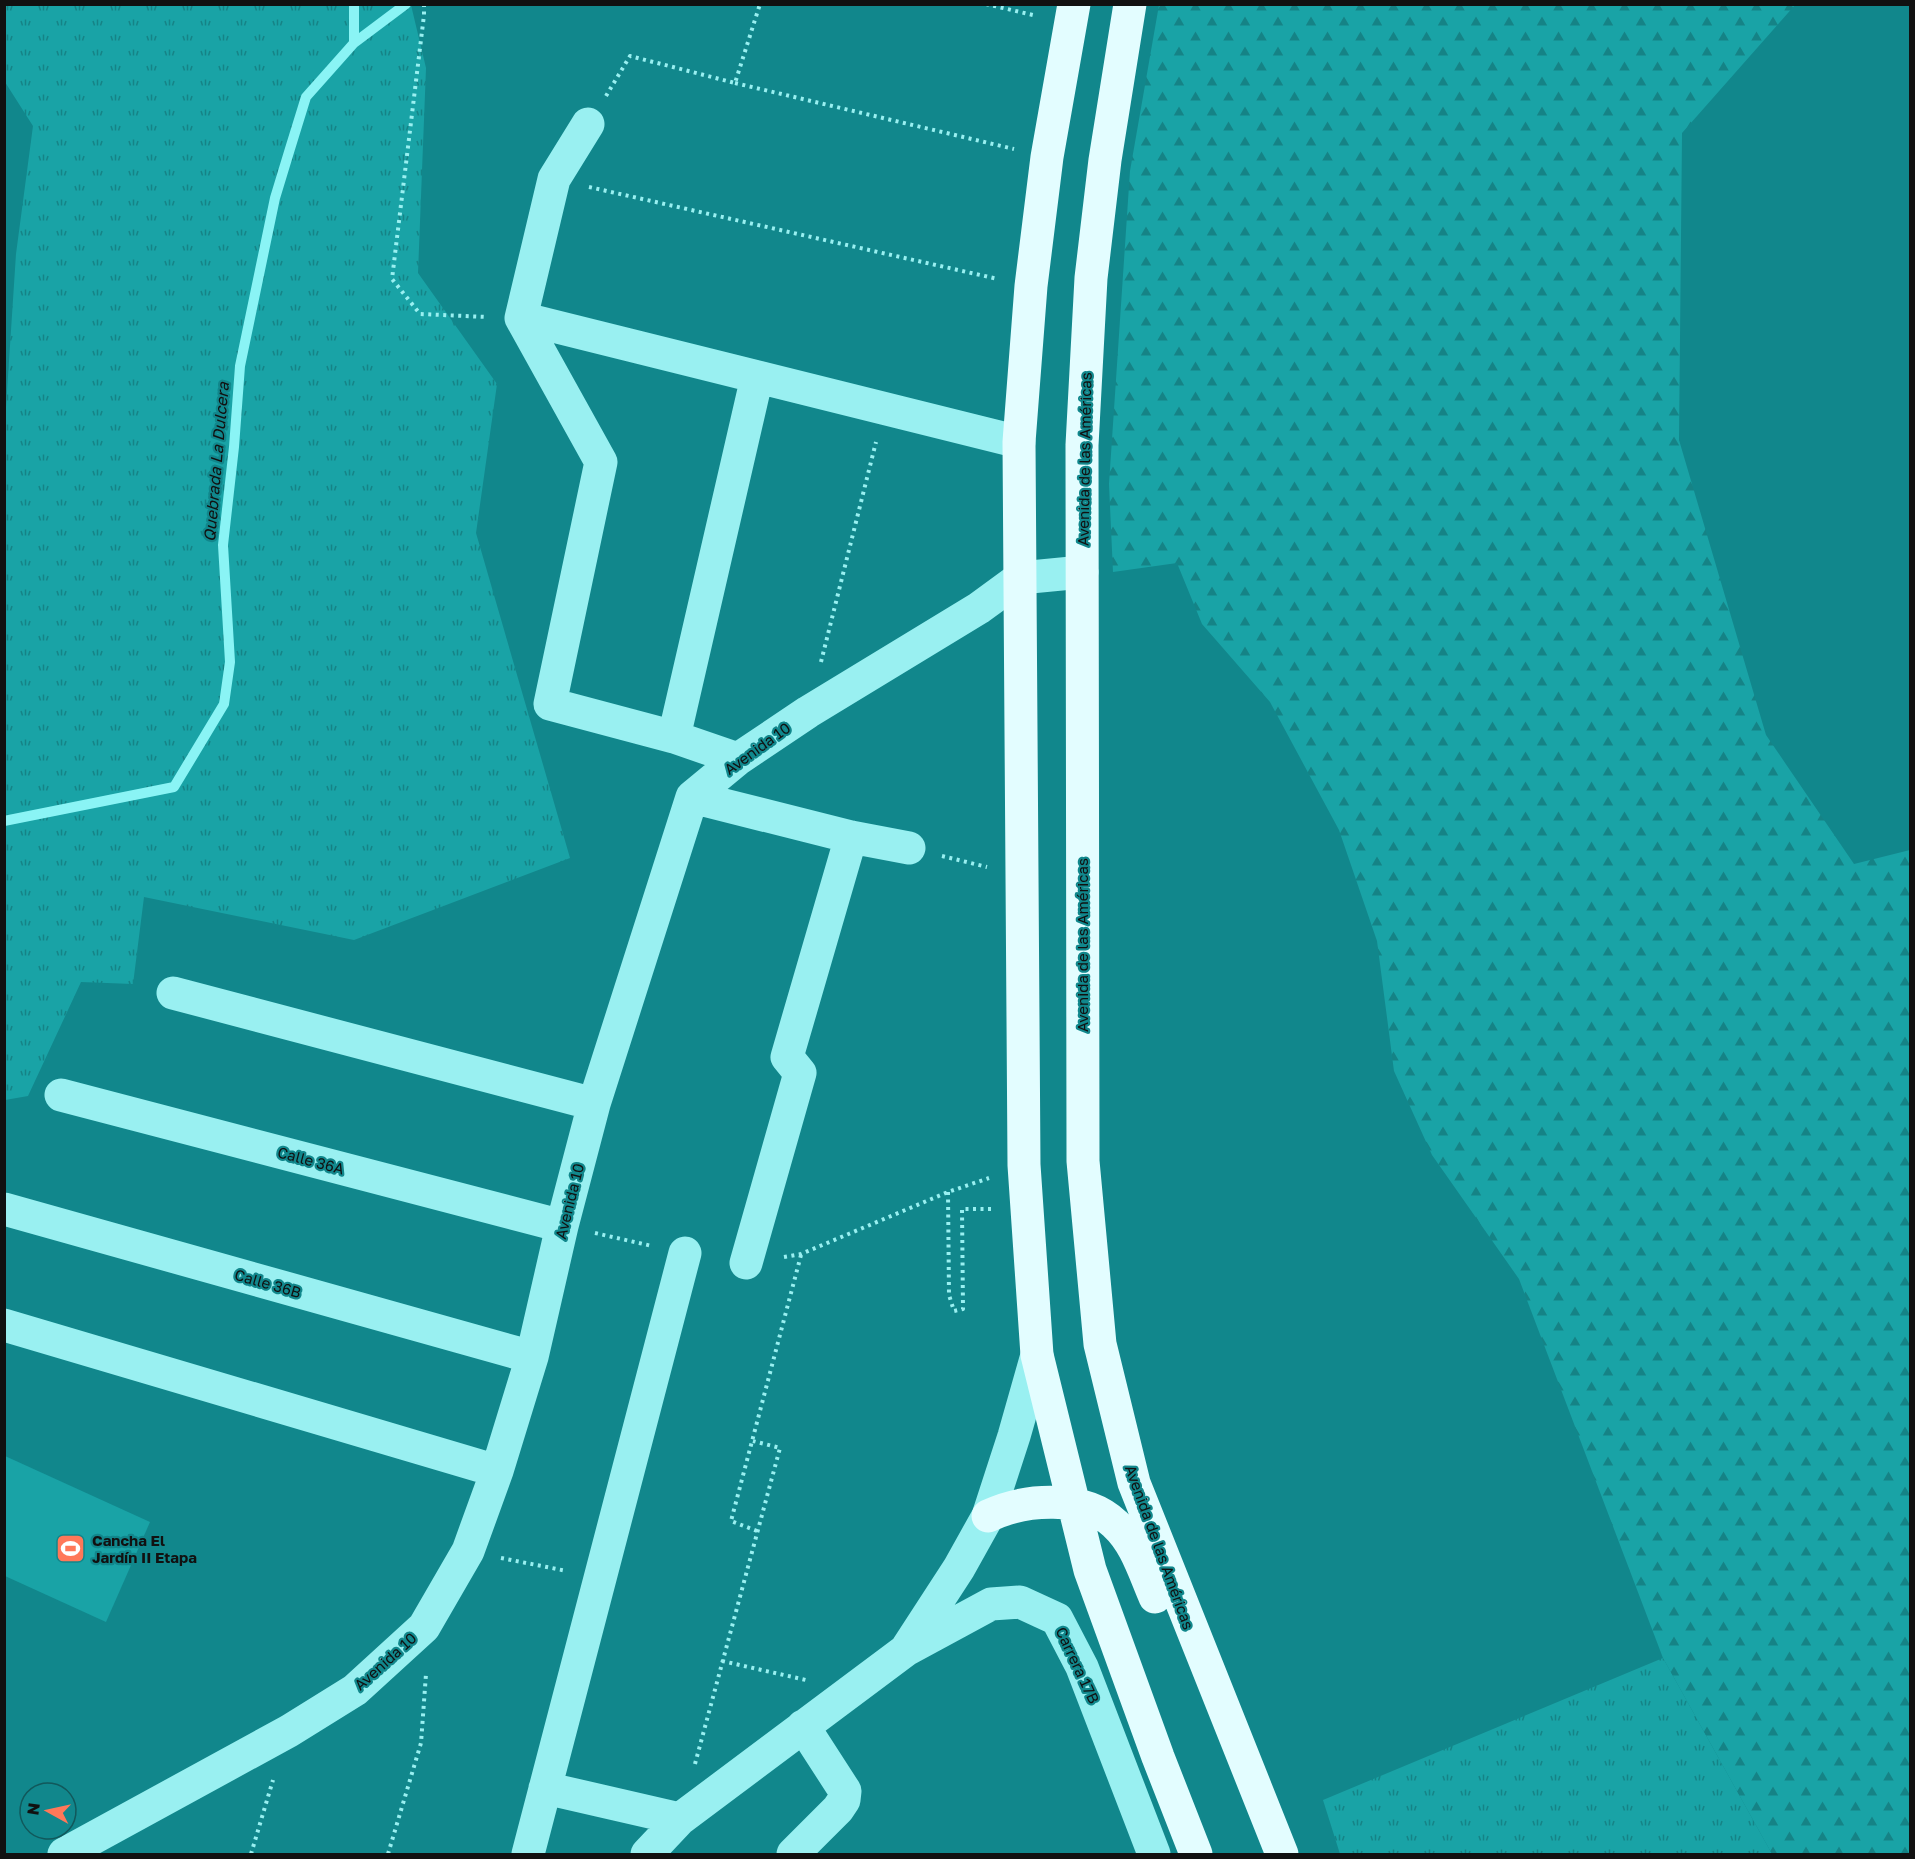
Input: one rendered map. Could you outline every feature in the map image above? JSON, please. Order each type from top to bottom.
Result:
[{"type":"main road","name":"Avenida de las Américas","points":[[1130,4],[1105,160],[1091,279],[1083,445],[1083,1161],[1100,1344],[1134,1484],[1282,1854]]},
{"type":"main road","points":[[1072,14],[1047,157],[1031,286],[1019,442],[1024,1165],[1037,1355],[1090,1570],[1196,1854]]},
{"type":"main road","points":[[988,1516],[1006,1508],[1034,1502],[1074,1504],[1107,1517],[1117,1525],[1133,1547],[1192,1684],[1230,1727]]},
{"type":"street","points":[[588,124],[554,179],[521,318],[601,462],[550,704],[674,737],[738,759]]},
{"type":"street","points":[[521,318],[1019,442]]},
{"type":"street","points":[[674,737],[757,377]]},
{"type":"street","points":[[1020,578],[1082,572]]},
{"type":"street","name":"Avenida 10","points":[[64,1854],[289,1731],[355,1690],[424,1627],[468,1551],[497,1471],[532,1357],[562,1226],[594,1104],[692,797],[738,759],[808,712],[979,608],[1020,578]]},
{"type":"street","points":[[692,797],[851,837],[909,848]]},
{"type":"street","points":[[746,1263],[800,1073],[787,1057],[851,837]]},
{"type":"street","points":[[173,993],[594,1104]]},
{"type":"street","name":"Calle 36A","points":[[60,1095],[562,1226]]},
{"type":"street","name":"Calle 36B","points":[[4,1209],[532,1357]]},
{"type":"street","points":[[528,1854],[685,1253]]},
{"type":"street","points":[[4,1325],[497,1471]]},
{"type":"street","name":"Carrera 17B","points":[[906,1650],[959,1568],[988,1516],[1037,1355]]},
{"type":"street","name":"Carrera 17B","points":[[646,1854],[680,1819],[906,1650],[991,1604],[1020,1602],[1057,1619],[1082,1667],[1146,1847]]},
{"type":"street","points":[[793,1854],[838,1809],[844,1800],[845,1791],[803,1726]]},
{"type":"street","points":[[1146,1847],[1158,1756]]},
{"type":"street","points":[[545,1788],[680,1819]]},
{"type":"path","points":[[424,4],[392,279],[420,314],[521,318]]},
{"type":"path","points":[[735,83],[760,4]]},
{"type":"path","points":[[986,4],[1072,14]]},
{"type":"path","points":[[588,124],[630,56],[1047,157]]},
{"type":"path","points":[[554,179],[1031,286]]},
{"type":"path","points":[[808,712],[884,409]]},
{"type":"path","points":[[909,848],[1022,875]]},
{"type":"path","points":[[746,1263],[801,1254],[948,1192],[1024,1165]]},
{"type":"path","points":[[948,1192],[949,1295]]},
{"type":"path","points":[[562,1226],[685,1253]]},
{"type":"path","points":[[757,1531],[731,1521],[801,1254]]},
{"type":"path","points":[[680,1819],[780,1448],[753,1441]]},
{"type":"path","points":[[468,1551],[600,1578]]},
{"type":"path","points":[[388,1854],[421,1743],[427,1683],[424,1627]]},
{"type":"path","points":[[722,1661],[850,1690]]},
{"type":"path","points":[[251,1854],[289,1731]]},
{"type":"green space","points":[[5,4],[411,5],[426,68],[418,273],[497,384],[476,533],[570,858],[354,940],[144,897],[133,984],[81,982],[28,1096],[5,1100],[4,409],[6,407],[16,254],[33,126],[5,82]]},
{"type":"green space","points":[[1159,5],[1795,5],[1682,133],[1679,440],[1766,735],[1854,864],[1910,850],[1910,1854],[1772,1854],[1663,1658],[1519,1279],[1432,1155],[1394,1071],[1377,941],[1339,830],[1270,702],[1202,624],[1177,563],[1113,572],[1109,484],[1130,171]]},
{"type":"green space","name":"Cancha El Jardín II Etapa","points":[[5,1456],[150,1522],[106,1622],[5,1576]]},
{"type":"green space","points":[[1663,1658],[1772,1854],[1340,1854],[1323,1800]]},
{"type":"waterway","points":[[354,4],[354,43]]},
{"type":"waterway","name":"Quebrada La Dulcera","points":[[4,821],[174,787],[224,704],[230,662],[223,545],[240,366],[275,198],[306,97],[354,43],[406,4]]},
{"type":"place","name":"Cancha El Jardín II Etapa","points":[[71,1549]]}]
